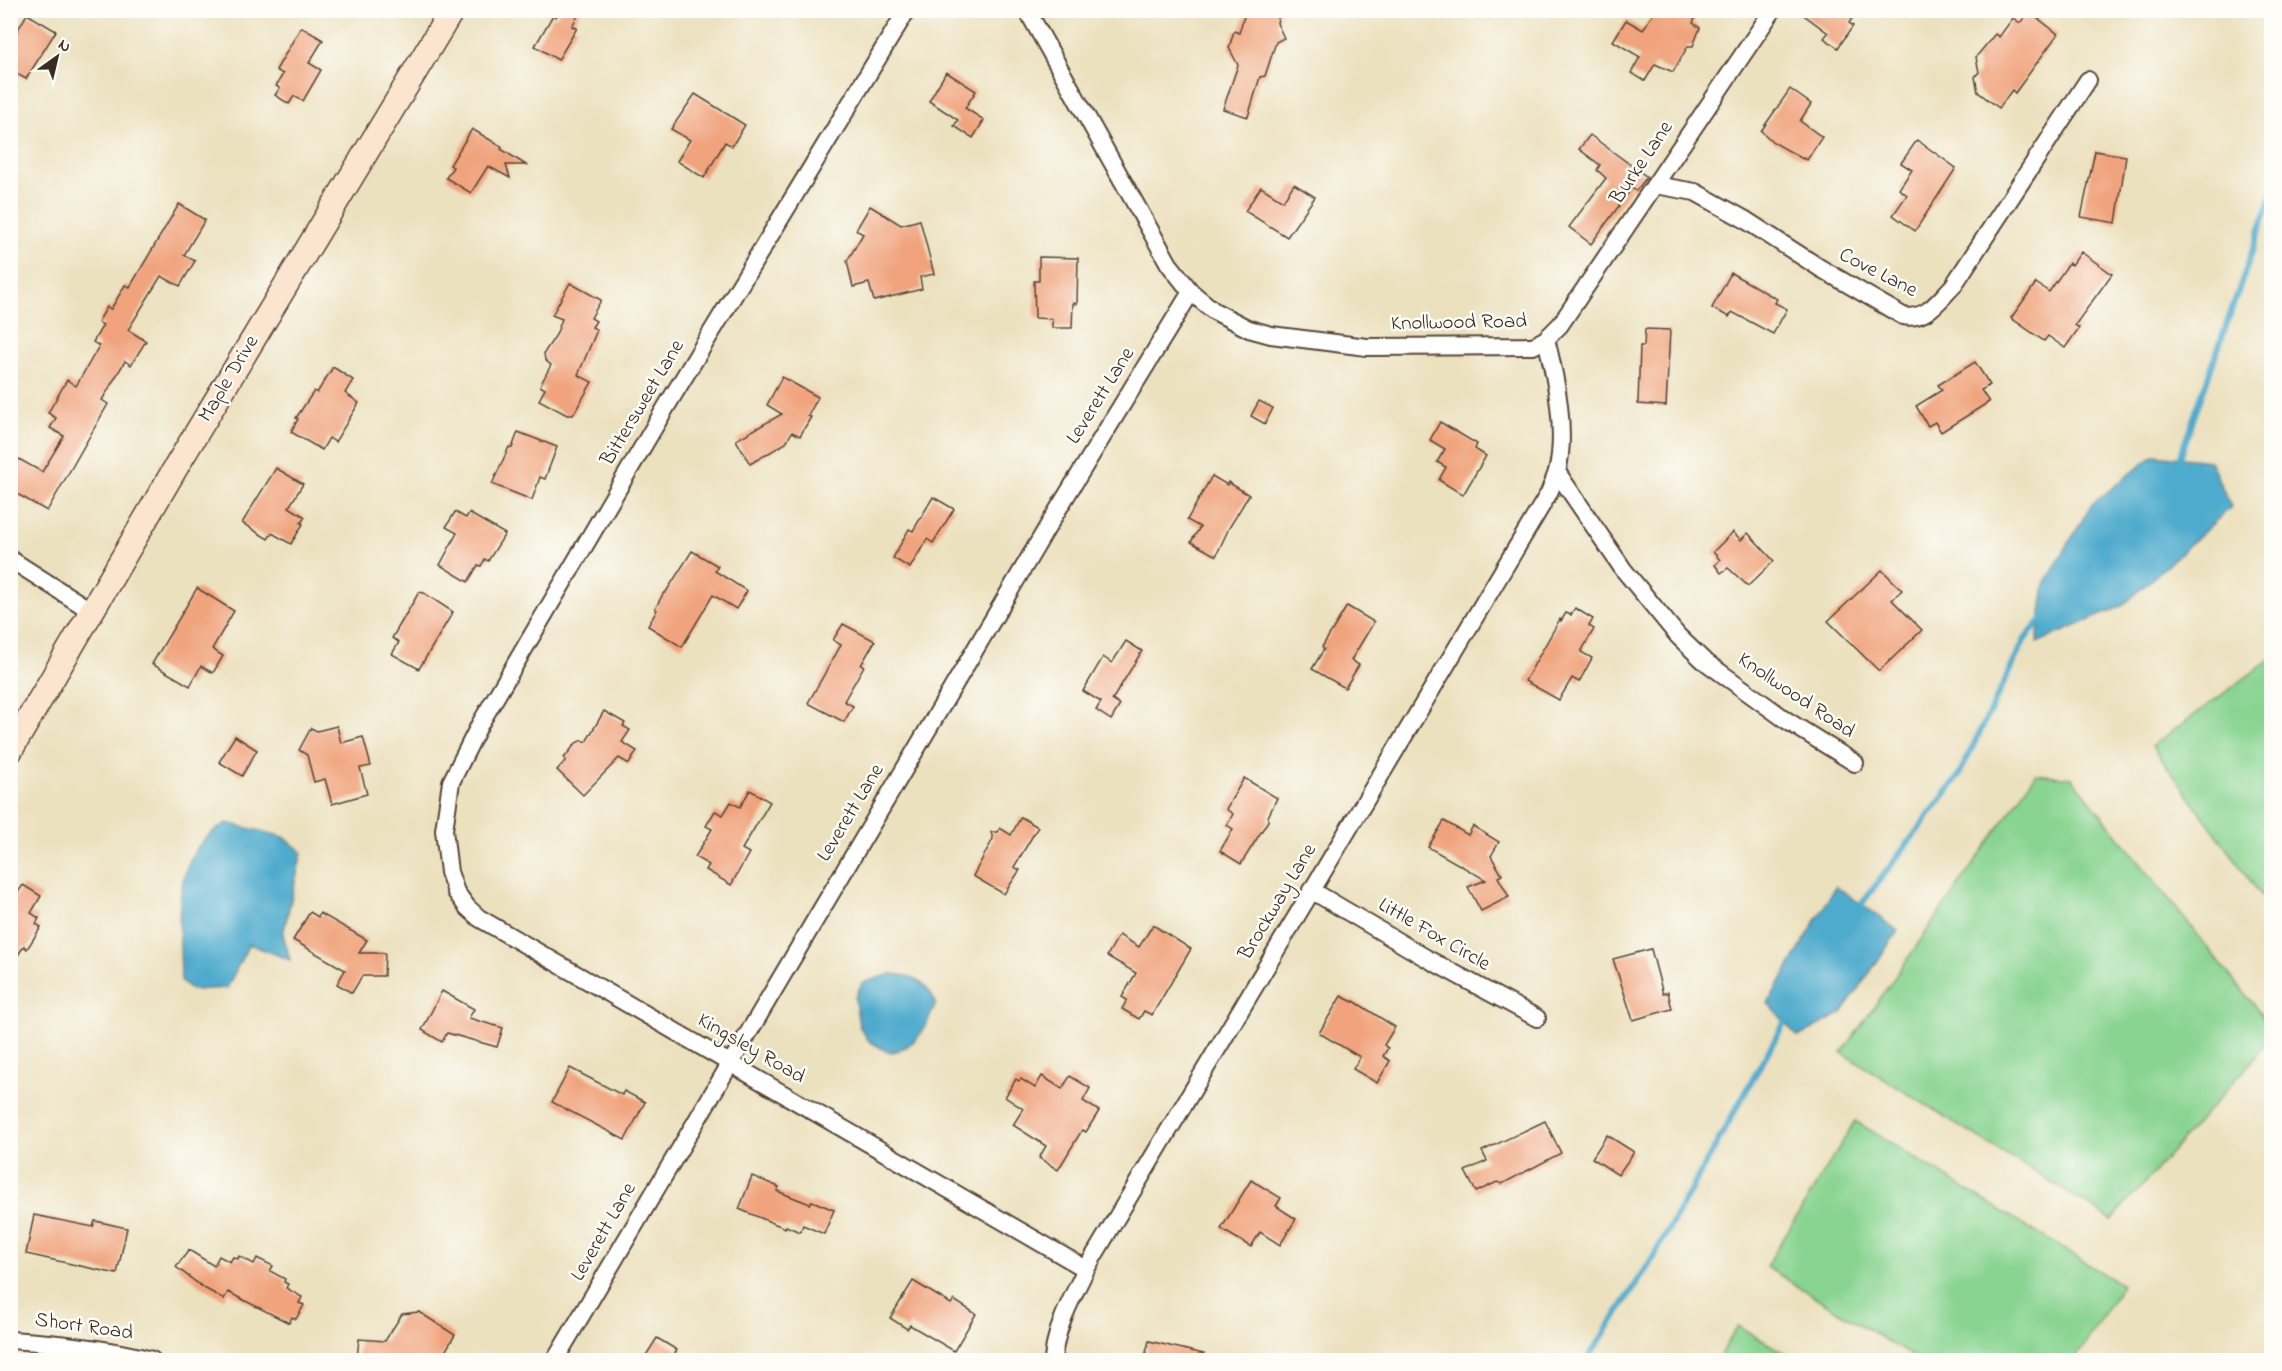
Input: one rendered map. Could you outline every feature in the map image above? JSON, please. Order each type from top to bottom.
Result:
[{"type":"street","name":"Maple Drive","points":[[10,751],[179,462],[452,10]]},
{"type":"street","name":"Bittersweet Lane","points":[[444,830],[451,782],[480,724],[666,407],[907,10]]},
{"type":"street","name":"Knollwood Road","points":[[1027,10],[1169,264],[1191,292],[1214,311],[1249,329],[1271,335],[1367,347],[1533,346],[1546,339],[1558,387],[1560,459],[1557,472],[1623,570],[1678,636],[1703,660],[1786,720],[1855,763]]},
{"type":"street","name":"Burke Lane","points":[[1546,339],[1560,325],[1773,10]]},
{"type":"street","name":"Cove Lane","points":[[1655,185],[1695,192],[1744,219],[1820,268],[1912,318],[1927,312],[1953,286],[2088,80]]},
{"type":"street","name":"Leverett Lane","points":[[555,1360],[729,1062],[1051,521],[1191,292]]},
{"type":"street","name":"Brockway Lane","points":[[1053,1360],[1054,1347],[1068,1306],[1086,1269],[1549,493],[1557,472]]},
{"type":"street","points":[[10,559],[93,612]]},
{"type":"street","name":"Kingsley Road","points":[[444,830],[449,872],[456,892],[467,908],[479,918],[1086,1269]]},
{"type":"street","name":"Little Fox Circle","points":[[1311,890],[1426,958],[1537,1018]]},
{"type":"street","name":"Short Road","points":[[10,1340],[64,1344],[152,1360]]},
{"type":"green space","points":[[2271,659],[2271,909],[2152,746]]},
{"type":"green space","points":[[2036,774],[2072,778],[2271,1027],[2271,1039],[2112,1220],[1842,1053]]},
{"type":"green space","points":[[1855,1121],[2122,1285],[2075,1360],[1918,1360],[1766,1267]]},
{"type":"green space","points":[[1738,1326],[1796,1360],[1717,1360]]},
{"type":"water","points":[[2154,455],[2210,461],[2231,507],[2122,606],[2037,643],[2045,584],[2091,505]]},
{"type":"water","points":[[227,823],[284,837],[302,852],[283,934],[290,960],[249,944],[227,988],[192,990],[181,981],[179,914],[181,892],[194,853],[208,836]]},
{"type":"water","points":[[1836,886],[1898,931],[1842,1013],[1798,1037],[1768,1003]]},
{"type":"water","points":[[891,974],[913,978],[923,984],[936,1002],[925,1028],[915,1041],[890,1053],[869,1041],[859,1026],[855,998],[862,983]]},
{"type":"building","points":[[560,10],[581,10],[572,26],[577,28],[558,60],[535,46],[553,15],[556,17]]},
{"type":"building","points":[[1246,10],[1280,10],[1277,23],[1284,38],[1276,42],[1265,76],[1260,77],[1248,117],[1223,109],[1238,65],[1229,48],[1234,31],[1239,33]]},
{"type":"building","points":[[1655,10],[1682,10],[1695,18],[1693,23],[1700,28],[1693,46],[1688,46],[1673,72],[1655,64],[1645,81],[1631,73],[1640,57],[1613,41],[1626,20],[1643,30]]},
{"type":"building","points":[[1797,10],[1858,10],[1849,23],[1853,26],[1838,48],[1824,38],[1828,33]]},
{"type":"building","points":[[2031,13],[2058,34],[2015,93],[2012,90],[1999,108],[1978,92],[1975,77],[1979,72],[1976,57],[1995,34],[1999,37],[2013,18],[2020,23],[2027,14]]},
{"type":"building","points":[[27,14],[56,31],[26,79],[10,70],[10,44]]},
{"type":"building","points":[[301,27],[323,40],[309,63],[321,70],[303,101],[294,96],[289,104],[275,95],[280,88],[276,86],[283,74],[276,70]]},
{"type":"building","points":[[946,72],[976,91],[965,108],[984,120],[973,138],[954,126],[958,120],[929,101]]},
{"type":"building","points":[[1790,89],[1811,104],[1800,121],[1822,137],[1807,160],[1773,142],[1761,131]]},
{"type":"building","points":[[695,94],[745,125],[732,146],[725,142],[704,178],[677,161],[690,140],[671,129]]},
{"type":"building","points":[[472,129],[526,165],[506,165],[510,178],[488,166],[471,193],[446,178],[453,167],[450,165]]},
{"type":"building","points":[[1590,135],[1647,177],[1636,191],[1632,188],[1591,244],[1569,227],[1606,178],[1597,170],[1600,165],[1579,149]]},
{"type":"building","points":[[1917,140],[1956,168],[1915,231],[1893,215],[1907,195],[1899,189],[1912,170],[1901,163]]},
{"type":"building","points":[[2095,151],[2126,156],[2116,223],[2081,217]]},
{"type":"building","points":[[1294,184],[1315,197],[1287,237],[1245,211],[1261,187],[1283,201]]},
{"type":"building","points":[[179,204],[205,220],[184,255],[195,261],[180,286],[161,276],[128,330],[146,341],[131,365],[125,361],[102,400],[108,404],[47,511],[10,490],[10,454],[42,472],[64,436],[50,428],[56,418],[48,413],[67,380],[76,386],[99,346],[93,342],[103,325],[98,322],[107,307],[111,309],[125,285],[130,287]]},
{"type":"building","points":[[870,206],[901,225],[920,220],[934,274],[920,277],[922,289],[874,301],[869,283],[853,287],[847,261],[863,234],[856,230]]},
{"type":"building","points":[[2081,252],[2112,274],[2075,325],[2079,328],[2065,348],[2048,336],[2044,341],[2011,318],[2036,283],[2049,292],[2069,263],[2072,265]]},
{"type":"building","points":[[1039,257],[1078,258],[1077,304],[1073,303],[1072,328],[1052,328],[1052,319],[1035,318],[1034,281],[1039,281]]},
{"type":"building","points":[[1731,273],[1777,299],[1775,303],[1787,309],[1773,334],[1732,312],[1729,317],[1712,308]]},
{"type":"building","points":[[570,283],[601,300],[591,318],[596,321],[592,327],[597,330],[578,375],[592,382],[573,415],[567,415],[539,400],[545,389],[540,386],[551,365],[545,360],[544,353],[556,335],[562,319],[552,315]]},
{"type":"building","points":[[1645,329],[1670,330],[1666,406],[1638,404],[1640,346],[1644,346]]},
{"type":"building","points":[[1975,362],[1990,385],[1981,390],[1989,402],[1941,432],[1935,422],[1928,426],[1916,406],[1942,390],[1938,385]]},
{"type":"building","points":[[333,367],[353,380],[345,393],[359,403],[335,442],[329,438],[322,450],[291,432],[298,419],[296,418],[314,391],[317,393]]},
{"type":"building","points":[[782,377],[818,397],[808,416],[811,417],[800,436],[792,432],[786,443],[750,464],[736,440],[782,414],[767,405]]},
{"type":"building","points":[[1259,401],[1273,408],[1265,424],[1251,416]]},
{"type":"building","points":[[1440,422],[1477,444],[1475,449],[1486,456],[1463,495],[1439,480],[1446,467],[1437,462],[1445,449],[1430,440]]},
{"type":"building","points":[[518,432],[557,447],[545,479],[540,477],[532,500],[492,484]]},
{"type":"building","points":[[276,468],[303,484],[289,507],[305,517],[291,544],[272,533],[268,539],[242,523]]},
{"type":"building","points":[[1212,476],[1227,485],[1228,482],[1249,495],[1229,528],[1216,556],[1191,542],[1200,527],[1187,520]]},
{"type":"building","points":[[933,497],[954,509],[933,543],[927,539],[910,568],[893,558],[909,529],[913,531]]},
{"type":"building","points":[[455,512],[466,518],[469,513],[505,534],[488,561],[485,559],[481,566],[478,565],[468,582],[440,565],[457,533],[446,527]]},
{"type":"building","points":[[1733,532],[1741,540],[1748,533],[1774,561],[1748,586],[1728,568],[1721,573],[1715,565],[1720,560],[1713,552]]},
{"type":"building","points":[[692,551],[718,566],[715,571],[747,591],[736,609],[713,595],[682,647],[648,626],[663,594]]},
{"type":"building","points":[[1882,570],[1902,590],[1892,600],[1922,630],[1879,671],[1828,621]]},
{"type":"building","points":[[197,588],[234,611],[212,649],[223,656],[213,673],[201,666],[190,686],[152,664]]},
{"type":"building","points":[[419,592],[453,612],[419,669],[392,654],[399,642],[392,638]]},
{"type":"building","points":[[1347,606],[1374,622],[1351,660],[1359,665],[1345,688],[1312,669],[1324,649],[1322,647]]},
{"type":"building","points":[[1575,608],[1593,619],[1589,626],[1594,629],[1581,652],[1592,658],[1579,682],[1572,678],[1559,700],[1525,681],[1560,619],[1561,621],[1566,613],[1571,615]]},
{"type":"building","points":[[843,624],[875,641],[844,701],[853,706],[844,722],[808,703],[841,645],[833,640]]},
{"type":"building","points":[[1126,641],[1142,651],[1112,700],[1120,705],[1111,720],[1096,710],[1101,702],[1083,691],[1103,657],[1112,663]]},
{"type":"building","points":[[604,711],[625,723],[623,726],[630,730],[622,742],[637,751],[629,764],[619,758],[583,795],[557,770],[576,743],[582,740],[586,742]]},
{"type":"building","points":[[337,726],[341,743],[363,737],[371,766],[360,768],[367,794],[332,804],[325,779],[314,782],[307,755],[299,750],[311,728],[317,731]]},
{"type":"building","points":[[235,736],[257,750],[242,776],[219,762]]},
{"type":"building","points":[[1244,778],[1277,798],[1268,821],[1241,864],[1220,851],[1233,829],[1227,825],[1233,814],[1226,809]]},
{"type":"building","points":[[750,790],[770,802],[742,849],[749,853],[731,885],[706,870],[709,865],[695,857],[712,829],[706,826],[715,811],[723,815],[731,802],[740,807]]},
{"type":"building","points":[[1021,817],[1038,827],[1014,867],[1020,870],[1004,894],[973,876],[993,839],[991,832],[998,832],[1000,828],[1011,835]]},
{"type":"building","points":[[1444,821],[1468,835],[1473,826],[1499,842],[1491,856],[1502,875],[1498,877],[1509,897],[1481,911],[1468,887],[1486,880],[1428,847]]},
{"type":"building","points":[[23,885],[41,896],[31,913],[39,918],[36,924],[41,927],[27,949],[24,946],[10,967],[10,904]]},
{"type":"building","points":[[310,912],[318,917],[320,913],[367,940],[359,953],[385,953],[384,976],[362,976],[352,993],[337,984],[345,970],[293,940]]},
{"type":"building","points":[[1153,925],[1191,949],[1152,1015],[1144,1011],[1139,1019],[1122,1009],[1127,1000],[1122,997],[1136,973],[1107,956],[1119,935],[1139,947]]},
{"type":"building","points":[[1651,949],[1663,994],[1668,992],[1672,1009],[1633,1020],[1613,959]]},
{"type":"building","points":[[442,991],[474,1009],[469,1018],[503,1028],[497,1047],[447,1033],[442,1042],[422,1030]]},
{"type":"building","points":[[1341,996],[1354,1001],[1395,1027],[1384,1045],[1388,1048],[1383,1056],[1390,1061],[1377,1083],[1353,1069],[1360,1057],[1319,1033]]},
{"type":"building","points":[[570,1068],[622,1095],[624,1091],[645,1102],[625,1140],[552,1102]]},
{"type":"building","points":[[1042,1076],[1062,1089],[1070,1076],[1090,1088],[1083,1101],[1099,1111],[1086,1132],[1082,1130],[1058,1170],[1039,1158],[1046,1146],[1013,1125],[1023,1109],[1005,1097],[1016,1079],[1019,1081],[1021,1079],[1035,1088]]},
{"type":"building","points":[[1545,1121],[1561,1153],[1502,1184],[1497,1182],[1476,1192],[1465,1171],[1487,1161],[1482,1151]]},
{"type":"building","points":[[1607,1135],[1634,1152],[1618,1175],[1592,1158]]},
{"type":"building","points":[[752,1176],[779,1187],[777,1191],[810,1204],[812,1201],[834,1210],[824,1234],[803,1225],[800,1232],[786,1226],[785,1228],[739,1209]]},
{"type":"building","points":[[1251,1180],[1281,1198],[1276,1206],[1296,1219],[1280,1245],[1260,1232],[1251,1247],[1221,1229]]},
{"type":"building","points":[[34,1215],[93,1227],[95,1221],[127,1228],[117,1274],[26,1254]]},
{"type":"building","points":[[189,1250],[214,1266],[219,1256],[230,1262],[233,1257],[238,1259],[239,1256],[254,1264],[257,1258],[273,1266],[270,1271],[285,1279],[284,1282],[288,1284],[286,1288],[302,1297],[299,1303],[304,1305],[296,1319],[292,1317],[289,1323],[228,1292],[224,1299],[204,1288],[176,1267]]},
{"type":"building","points":[[913,1281],[951,1304],[954,1300],[976,1314],[954,1351],[910,1325],[907,1329],[890,1318]]},
{"type":"building","points":[[419,1312],[455,1335],[440,1360],[357,1358],[359,1339],[385,1341],[402,1314]]},
{"type":"building","points":[[657,1338],[677,1350],[671,1360],[643,1360]]},
{"type":"building","points":[[1149,1341],[1204,1354],[1203,1360],[1144,1360]]},
{"type":"waterway","points":[[2175,463],[2180,457],[2272,195]]},
{"type":"waterway","points":[[1857,910],[1958,777],[2025,639],[2044,617]]},
{"type":"waterway","points":[[1587,1360],[1651,1261],[1788,1016]]}]
